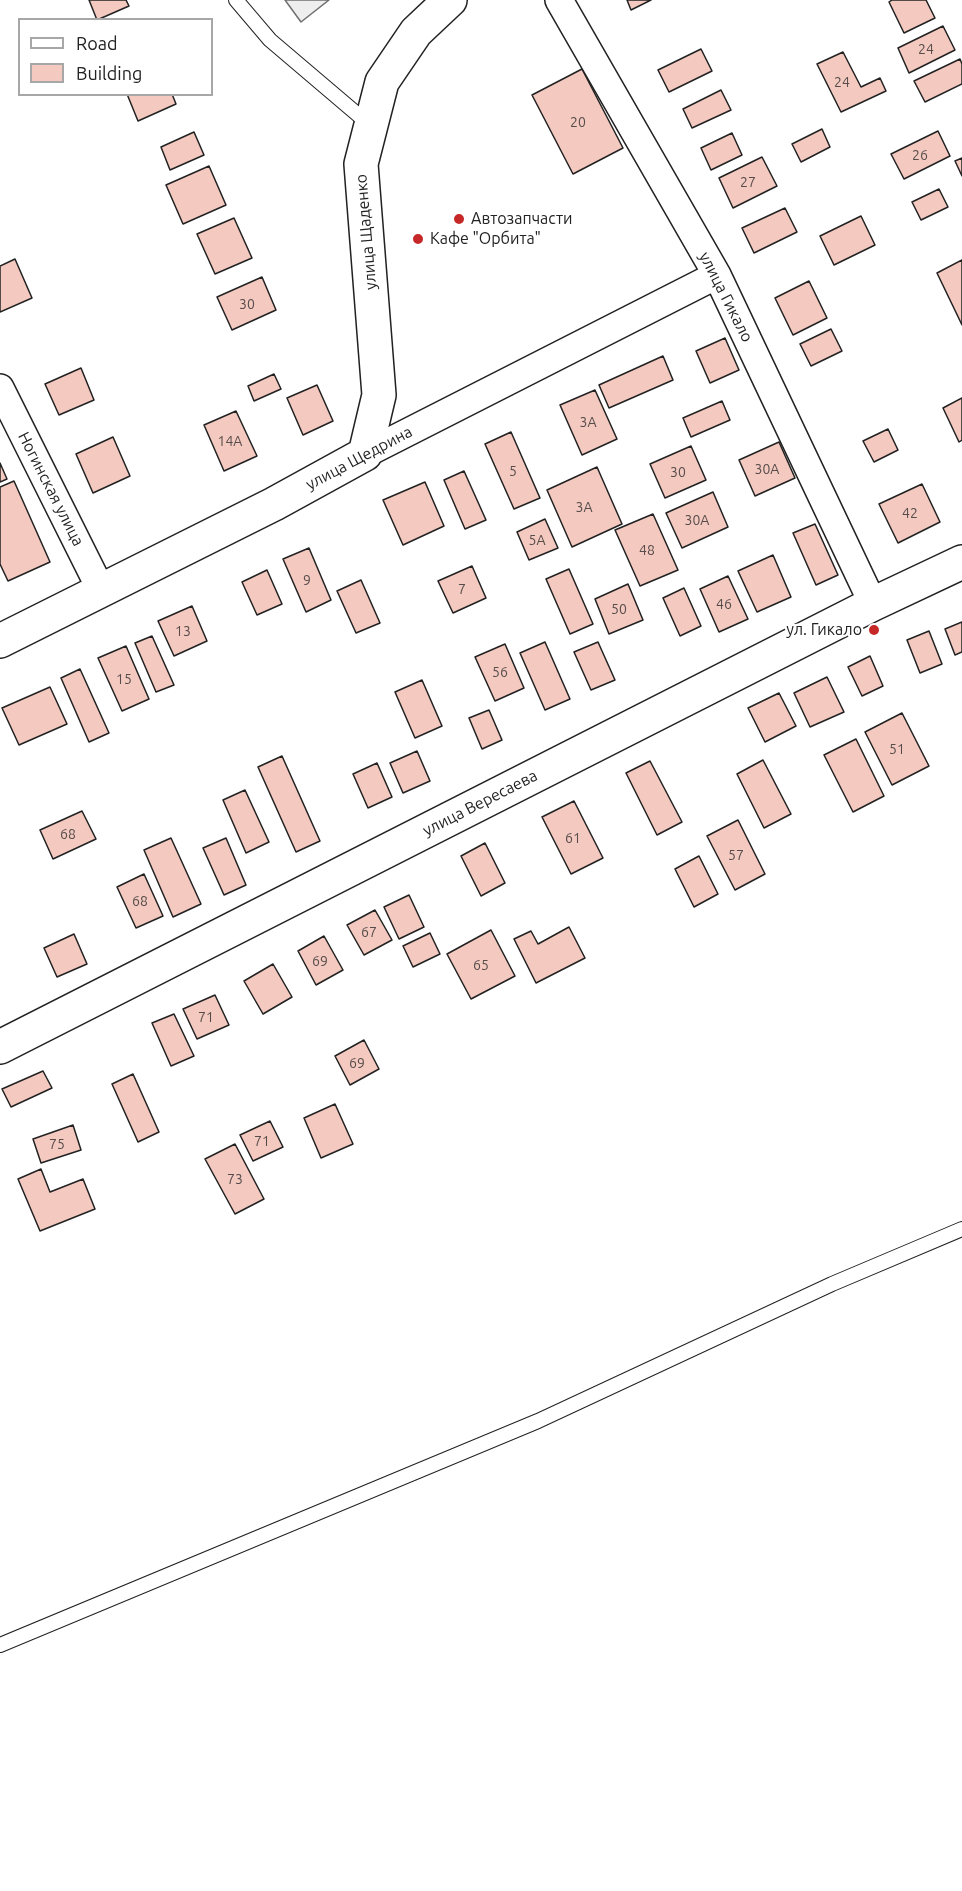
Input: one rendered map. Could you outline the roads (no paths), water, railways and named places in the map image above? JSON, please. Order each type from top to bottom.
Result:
[{"type":"main road","name":"улица Щаденко","points":[[365,454],[379,395],[361,164],[382,82],[416,32],[450,0]]},
{"type":"main road","name":"улица Щедрина","points":[[0,641],[274,504],[365,454]]},
{"type":"main road","name":"улица Вересаева","points":[[0,1047],[873,604],[962,562]]},
{"type":"street","name":"улица Гикало","points":[[559,0],[717,275],[873,604]]},
{"type":"street","name":"улица Щедрина","points":[[365,454],[717,275]]},
{"type":"street","name":"Ногинская улица","points":[[0,388],[101,590]]},
{"type":"lane","points":[[236,0],[270,40],[371,125]]},
{"type":"lane","points":[[0,1645],[538,1421],[832,1284],[962,1229]]},
{"type":"place","name":"Автозапчасти","points":[[459,219]]},
{"type":"place","name":"Кафе \"Орбита\"","points":[[418,239]]},
{"type":"place","name":"ул. Гикало","points":[[874,630]]}]
